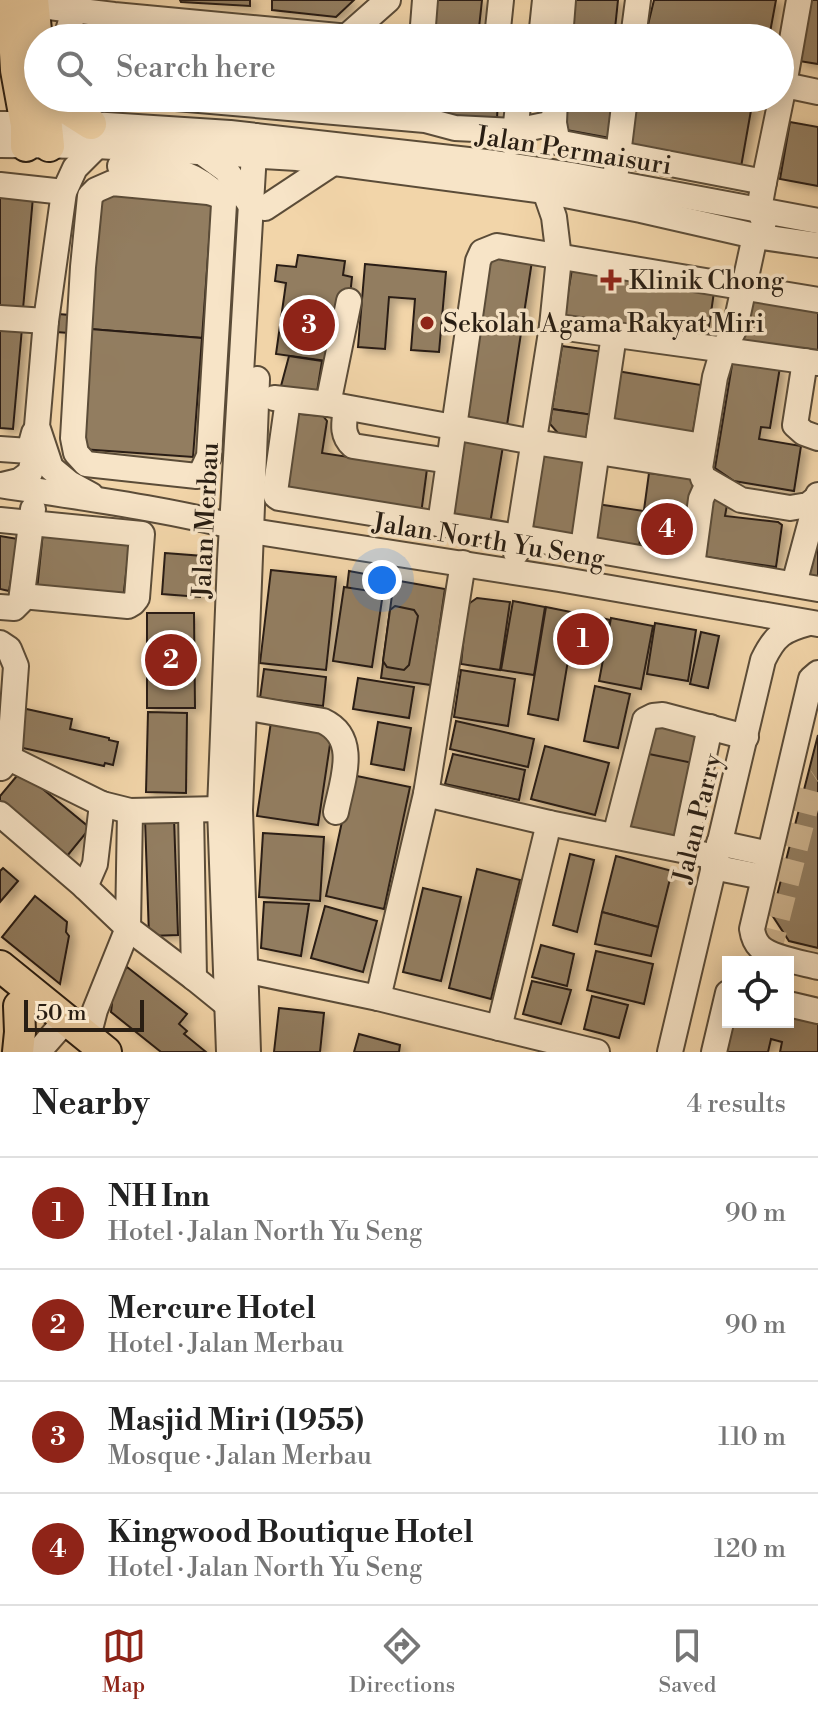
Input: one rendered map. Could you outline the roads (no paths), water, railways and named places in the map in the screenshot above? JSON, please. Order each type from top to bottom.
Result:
[{"type":"main road","points":[[31,24],[34,2]]},
{"type":"main road","points":[[0,102],[24,65]]},
{"type":"main road","points":[[31,126],[64,112]]},
{"type":"main road","points":[[71,112],[94,135]]},
{"type":"main road","points":[[0,966],[71,1041]]},
{"type":"main road","points":[[9,998],[71,1041]]},
{"type":"main road","points":[[9,998],[20,1032],[18,1052]]},
{"type":"street","points":[[169,0],[194,24]]},
{"type":"street","points":[[364,24],[388,0]]},
{"type":"street","points":[[423,24],[425,0]]},
{"type":"street","points":[[498,24],[501,0]]},
{"type":"street","points":[[526,24],[528,0]]},
{"type":"street","points":[[542,24],[545,0]]},
{"type":"street","points":[[561,24],[563,0]]},
{"type":"street","points":[[635,24],[638,0]]},
{"type":"street","points":[[794,25],[799,0]]},
{"type":"street","points":[[34,2],[74,10],[115,7],[182,24]]},
{"type":"street","points":[[70,24],[74,10]]},
{"type":"street","points":[[794,87],[818,92]]},
{"type":"street","points":[[374,112],[455,128]]},
{"type":"street","points":[[495,163],[509,151],[517,112]]},
{"type":"street","points":[[555,112],[555,133],[562,161],[572,175]]},
{"type":"street","points":[[614,183],[623,112]]},
{"type":"street","points":[[777,112],[759,209],[761,218],[766,226],[818,238]]},
{"type":"street","points":[[31,126],[200,151],[263,146],[281,129],[302,121],[427,131],[455,128],[555,133],[618,154],[764,182]]},
{"type":"street","points":[[94,135],[263,146]]},
{"type":"street","points":[[1,485],[19,481],[30,473],[33,461],[29,451],[37,426],[46,321],[64,192],[94,135]]},
{"type":"street","name":"Jalan Permaisuri","points":[[263,146],[333,163],[545,191],[755,236],[818,245]]},
{"type":"street","name":"Jalan Permaisuri","points":[[263,146],[495,163],[818,221]]},
{"type":"street","name":"Jalan Merbau","points":[[248,1052],[240,810],[233,713],[235,603],[256,396],[258,207],[263,146]]},
{"type":"street","points":[[200,151],[226,170],[258,207],[333,163]]},
{"type":"street","points":[[1,485],[36,491],[167,486],[185,483],[203,466],[216,354],[224,204],[217,194],[183,172],[158,167],[120,166]]},
{"type":"street","points":[[217,194],[112,183],[90,196],[73,438],[76,453],[86,464],[235,468]]},
{"type":"street","points":[[0,185],[64,192]]},
{"type":"street","points":[[513,571],[552,326],[559,258],[554,217],[545,191]]},
{"type":"street","name":"Jalan Merbau","points":[[242,528],[235,468],[248,266],[258,207]]},
{"type":"street","points":[[692,566],[701,499],[705,490],[715,377],[723,350],[735,328],[755,236]]},
{"type":"street","points":[[440,524],[478,261],[482,252],[497,246],[818,300]]},
{"type":"street","points":[[55,251],[83,267]]},
{"type":"street","points":[[221,264],[248,266]]},
{"type":"street","points":[[349,301],[337,406],[346,440],[353,446],[449,461]]},
{"type":"street","points":[[0,318],[46,321]]},
{"type":"street","points":[[552,326],[812,362],[795,425],[804,433],[818,438]]},
{"type":"street","points":[[559,579],[574,546],[598,441],[614,335]]},
{"type":"street","points":[[216,354],[243,356]]},
{"type":"street","points":[[256,396],[337,406],[534,442],[598,441],[706,466],[741,500],[790,508],[808,505],[818,497]]},
{"type":"street","points":[[288,400],[276,496],[279,498],[806,586],[808,529],[818,497]]},
{"type":"street","points":[[37,426],[51,468],[69,483],[101,489]]},
{"type":"street","points":[[0,449],[29,451]]},
{"type":"street","name":"Jalan North Yu Seng","points":[[101,489],[150,509],[206,518],[242,528],[513,571],[814,624]]},
{"type":"street","points":[[36,491],[11,602],[128,606],[137,598],[142,534],[150,509]]},
{"type":"street","points":[[790,508],[808,529]]},
{"type":"street","points":[[0,520],[142,534]]},
{"type":"street","points":[[378,998],[426,794],[463,563]]},
{"type":"street","name":"Jalan Parry","points":[[670,1052],[763,660],[771,643],[785,629],[814,624]]},
{"type":"street","points":[[0,643],[9,649],[16,666],[4,764],[102,804],[130,811],[220,809]]},
{"type":"street","points":[[818,673],[811,679],[752,929],[754,939],[769,953],[818,967]]},
{"type":"street","points":[[233,713],[323,721],[333,726],[346,748],[336,812]]},
{"type":"street","name":"Jalan Merbau","points":[[229,1052],[220,809],[233,713]]},
{"type":"street","points":[[615,836],[645,720],[663,715],[746,737]]},
{"type":"street","points":[[684,850],[710,727]]},
{"type":"street","points":[[426,794],[549,823],[766,866]]},
{"type":"street","points":[[85,887],[95,864],[102,804]]},
{"type":"street","points":[[71,1041],[95,1010],[128,928],[130,811]]},
{"type":"street","points":[[191,811],[194,978]]},
{"type":"street","points":[[0,814],[128,928],[226,1004]]},
{"type":"street","points":[[499,1028],[549,823]]},
{"type":"street","points":[[244,970],[378,998],[499,1028],[561,1048],[597,1052]]},
{"type":"street","points":[[687,981],[722,990]]},
{"type":"street","points":[[794,1005],[818,1011]]},
{"type":"street","points":[[714,1052],[722,1018]]},
{"type":"tunnel","points":[[769,953],[812,785],[818,781]]},
{"type":"place","name":"Klinik Chong","points":[[611,280]]},
{"type":"place","name":"Sekolah Agama Rakyat Miri","points":[[427,323]]},
{"type":"place","name":"Masjid Miri (1955)","points":[[309,325]]},
{"type":"place","name":"Kingwood Boutique Hotel","points":[[667,529]]},
{"type":"place","name":"NH Inn","points":[[583,639]]},
{"type":"place","name":"Mercure Hotel","points":[[171,660]]}]
